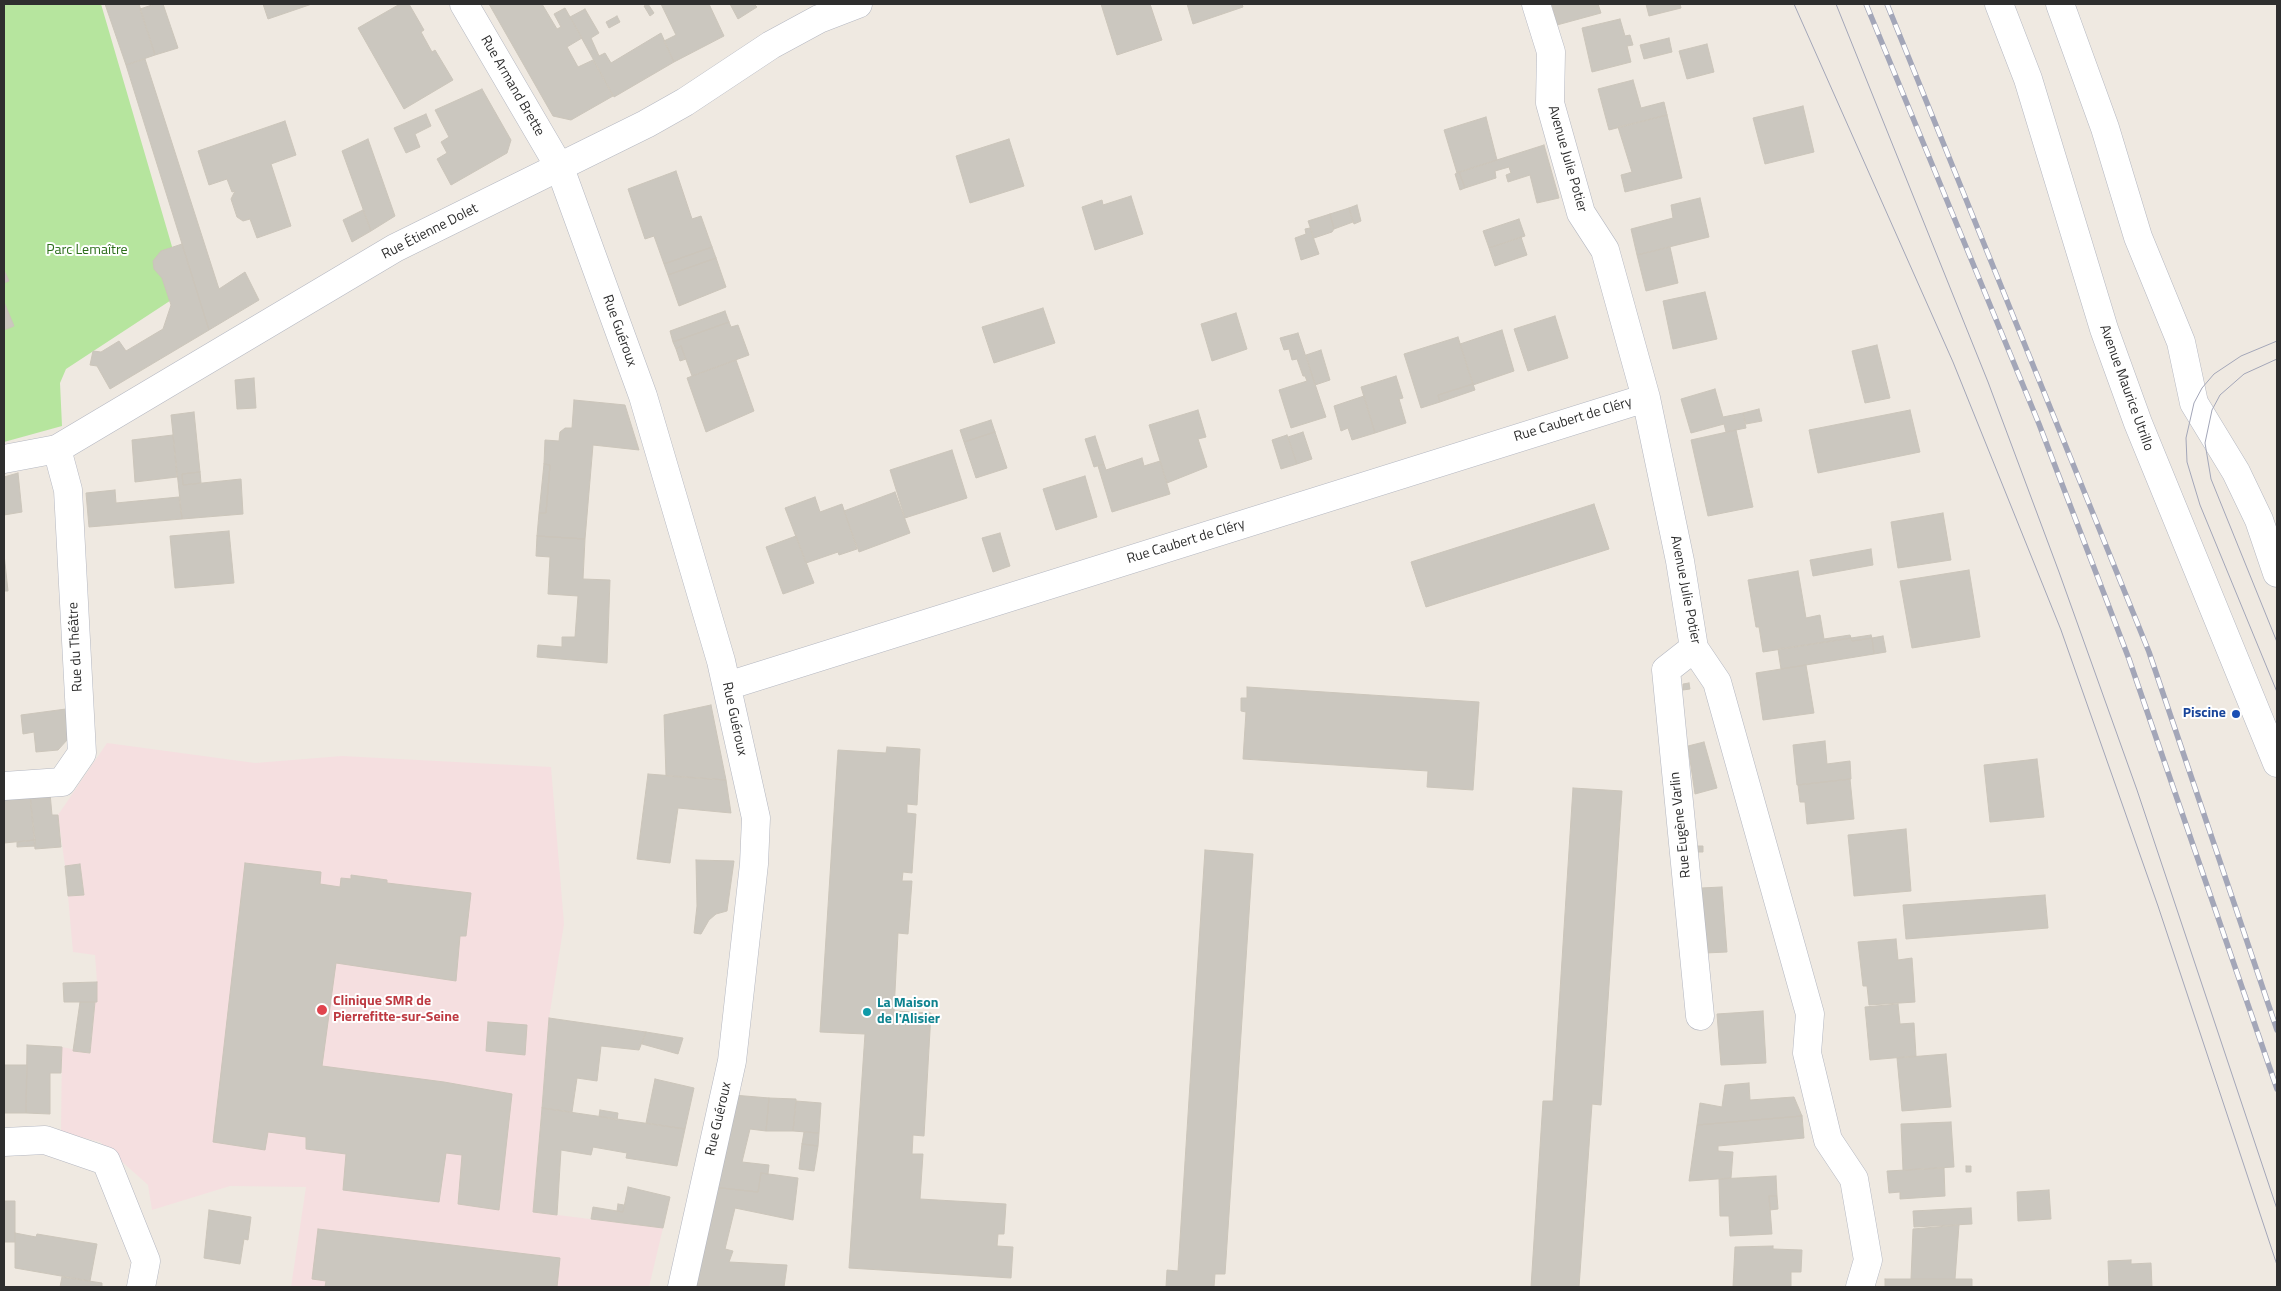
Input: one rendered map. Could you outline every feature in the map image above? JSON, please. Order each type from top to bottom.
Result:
[{"type":"street","name":"Rue Armand Brette","points":[[464,4],[560,168]]},
{"type":"street","name":"Rue Étienne Dolet","points":[[4,459],[57,449],[395,248],[560,168],[685,102],[770,45],[819,20],[858,4]]},
{"type":"street","name":"Avenue Julie Potier","points":[[1536,4],[1551,52],[1550,103],[1555,121],[1581,213],[1605,250],[1646,398],[1680,561],[1694,648],[1717,682],[1810,1014],[1807,1053],[1828,1140],[1854,1179],[1868,1260],[1860,1287]]},
{"type":"street","name":"Avenue Maurice Utrillo","points":[[1999,4],[2040,116],[2104,329],[2138,423],[2277,763]]},
{"type":"street","points":[[2060,4],[2105,128],[2138,236],[2181,342],[2194,403],[2236,472],[2259,520],[2277,573]]},
{"type":"street","name":"Rue Guéroux","points":[[560,168],[644,396],[697,574],[727,686],[756,818],[754,864],[732,1062],[682,1287]]},
{"type":"street","name":"Rue Caubert de Cléry","points":[[727,686],[1646,398]]},
{"type":"street","name":"Rue du Théâtre","points":[[4,786],[62,782],[82,753],[68,490],[57,449]]},
{"type":"street","name":"Rue Eugène Varlin","points":[[1694,648],[1666,670],[1700,1016]]},
{"type":"street","points":[[4,1142],[45,1140],[106,1161],[146,1261],[141,1287]]},
{"type":"shaded area","name":"Clinique SMR de Pierrefitte-sur-Seine","points":[[107,743],[255,763],[342,756],[551,767],[564,924],[549,1018],[533,1212],[663,1228],[649,1287],[291,1287],[306,1187],[230,1186],[152,1210],[148,1185],[100,1142],[61,1132],[62,1047],[90,1053],[95,1002],[97,1001],[97,982],[95,955],[73,952],[68,896],[84,895],[80,864],[65,866],[58,815]]},
{"type":"green space","name":"Parc Lemaître","points":[[4,4],[101,4],[185,291],[66,369],[60,383],[62,426],[4,442]]},
{"type":"building","points":[[105,4],[139,4],[155,55],[126,65]]},
{"type":"building","points":[[155,4],[163,4],[178,48],[155,55],[140,9]]},
{"type":"building","points":[[263,4],[312,4],[268,19]]},
{"type":"building","points":[[400,4],[409,4],[424,30],[421,32],[432,52],[435,50],[453,80],[404,109],[358,28]]},
{"type":"building","points":[[489,4],[542,4],[557,29],[561,27],[554,14],[565,8],[582,38],[567,47],[578,67],[593,60],[613,96],[571,120],[553,116]]},
{"type":"building","points":[[648,4],[654,13],[650,16],[644,6]]},
{"type":"building","points":[[661,4],[709,4],[724,36],[674,62],[664,41],[676,35]]},
{"type":"building","points":[[730,4],[754,4],[757,7],[738,19]]},
{"type":"building","points":[[1101,4],[1150,4],[1162,40],[1117,55]]},
{"type":"building","points":[[1187,4],[1242,4],[1243,7],[1193,24]]},
{"type":"building","points":[[1552,4],[1598,4],[1601,13],[1557,25]]},
{"type":"building","points":[[1646,4],[1680,4],[1681,8],[1649,16]]},
{"type":"building","points":[[585,9],[599,33],[591,38],[599,56],[605,53],[611,63],[661,33],[674,62],[614,97],[570,17]]},
{"type":"building","points":[[617,16],[620,22],[609,28],[606,22]]},
{"type":"building","points":[[1620,19],[1625,36],[1630,35],[1633,45],[1627,46],[1631,62],[1592,72],[1582,28]]},
{"type":"building","points":[[1669,38],[1672,52],[1644,59],[1640,45]]},
{"type":"building","points":[[1707,44],[1714,72],[1687,79],[1679,51]]},
{"type":"building","points":[[145,59],[219,289],[245,272],[259,300],[209,330],[126,65]]},
{"type":"building","points":[[1633,80],[1641,108],[1664,102],[1667,115],[1609,130],[1598,89]]},
{"type":"building","points":[[482,89],[511,140],[507,153],[451,185],[437,159],[447,153],[441,142],[449,137],[435,110]]},
{"type":"building","points":[[1803,106],[1814,152],[1765,164],[1753,118]]},
{"type":"building","points":[[426,114],[431,126],[415,134],[420,147],[406,153],[394,128]]},
{"type":"building","points":[[1667,115],[1682,178],[1625,192],[1621,175],[1632,172],[1618,127]]},
{"type":"building","points":[[1486,117],[1497,160],[1457,173],[1444,130]]},
{"type":"building","points":[[285,121],[296,155],[271,164],[291,226],[257,238],[250,219],[243,221],[237,217],[231,199],[235,191],[232,192],[227,179],[209,185],[198,151]]},
{"type":"building","points":[[368,139],[395,216],[371,231],[342,151]]},
{"type":"building","points":[[1009,139],[1024,186],[970,203],[956,156]]},
{"type":"building","points":[[1544,145],[1559,198],[1537,203],[1530,175],[1508,182],[1506,175],[1511,173],[1509,167],[1495,171],[1496,178],[1465,188],[1459,172]]},
{"type":"building","points":[[676,171],[692,219],[701,216],[712,247],[664,264],[654,236],[645,239],[628,189]]},
{"type":"building","points":[[1459,172],[1465,188],[1460,190],[1455,174]]},
{"type":"building","points":[[1131,196],[1143,234],[1095,250],[1082,207],[1102,200],[1103,205]]},
{"type":"building","points":[[1700,198],[1709,237],[1637,255],[1631,229],[1673,218],[1671,205]]},
{"type":"building","points":[[1357,205],[1361,221],[1354,224],[1349,208]]},
{"type":"building","points":[[1349,208],[1353,222],[1334,229],[1330,214]]},
{"type":"building","points":[[363,210],[371,231],[352,242],[343,220]]},
{"type":"building","points":[[1330,214],[1334,229],[1332,232],[1314,238],[1308,221]]},
{"type":"building","points":[[1519,219],[1525,236],[1489,248],[1483,231]]},
{"type":"building","points":[[1310,228],[1319,254],[1301,260],[1295,238],[1306,234],[1305,229]]},
{"type":"building","points":[[1521,237],[1527,255],[1495,266],[1489,248]]},
{"type":"building","points":[[182,244],[209,330],[110,389],[97,366],[90,365],[93,351],[101,352],[119,341],[126,351],[163,329],[171,305],[162,278],[154,269],[153,261],[161,251]]},
{"type":"building","points":[[712,247],[716,258],[668,275],[664,264]]},
{"type":"building","points":[[1670,247],[1678,283],[1646,291],[1637,255]]},
{"type":"building","points":[[716,258],[726,287],[679,306],[668,275]]},
{"type":"building","points":[[4,270],[9,281],[4,283]]},
{"type":"building","points":[[1705,292],[1717,339],[1673,349],[1663,301]]},
{"type":"building","points":[[4,302],[14,326],[4,330]]},
{"type":"building","points":[[1043,308],[1055,343],[994,363],[982,327]]},
{"type":"building","points":[[725,311],[729,322],[673,342],[670,331]]},
{"type":"building","points":[[1236,313],[1247,349],[1212,361],[1201,324]]},
{"type":"building","points":[[1555,316],[1568,358],[1528,371],[1514,329]]},
{"type":"building","points":[[729,322],[731,327],[738,325],[749,355],[692,376],[681,346],[676,349],[673,342]]},
{"type":"building","points":[[1502,330],[1514,371],[1473,385],[1460,344]]},
{"type":"building","points":[[1298,333],[1326,417],[1291,428],[1279,390],[1307,381],[1305,376],[1303,376],[1297,359],[1292,360],[1289,349],[1284,350],[1280,338]]},
{"type":"building","points":[[1458,337],[1473,384],[1438,395],[1440,402],[1421,408],[1404,354]]},
{"type":"building","points":[[1877,345],[1890,398],[1865,403],[1852,351]]},
{"type":"building","points":[[681,346],[686,359],[680,361],[676,349]]},
{"type":"building","points":[[1321,350],[1330,380],[1315,385],[1306,355]]},
{"type":"building","points":[[736,360],[754,411],[706,432],[687,378]]},
{"type":"building","points":[[1396,376],[1403,398],[1399,399],[1406,423],[1375,433],[1361,387]]},
{"type":"building","points":[[254,378],[256,408],[237,409],[235,380]]},
{"type":"building","points":[[1473,384],[1475,390],[1440,402],[1438,395]]},
{"type":"building","points":[[1715,389],[1723,417],[1743,413],[1746,428],[1726,432],[1724,424],[1691,433],[1681,399]]},
{"type":"building","points":[[1364,396],[1375,433],[1352,440],[1348,428],[1341,431],[1334,406]]},
{"type":"building","points":[[574,400],[625,405],[639,450],[593,445],[585,539],[537,536],[539,513],[546,513],[550,465],[544,464],[545,440],[559,441],[560,432],[565,428],[572,428]]},
{"type":"building","points":[[1759,409],[1762,421],[1746,424],[1743,413]]},
{"type":"building","points":[[1198,410],[1206,437],[1198,439],[1207,467],[1167,483],[1149,425]]},
{"type":"building","points":[[1910,410],[1920,452],[1818,473],[1809,430]]},
{"type":"building","points":[[194,412],[200,472],[182,474],[183,485],[241,479],[243,514],[182,519],[171,415]]},
{"type":"building","points":[[991,420],[995,432],[964,442],[960,430]]},
{"type":"building","points":[[1736,430],[1753,507],[1708,516],[1691,440]]},
{"type":"building","points":[[995,432],[1007,468],[976,478],[964,442]]},
{"type":"building","points":[[1303,432],[1312,459],[1297,464],[1288,437]]},
{"type":"building","points":[[173,435],[177,477],[135,482],[132,440]]},
{"type":"building","points":[[1287,435],[1297,464],[1281,469],[1272,440]]},
{"type":"building","points":[[1095,436],[1104,464],[1094,467],[1085,439]]},
{"type":"building","points":[[952,450],[967,498],[905,518],[890,470]]},
{"type":"building","points":[[1142,458],[1144,466],[1160,461],[1170,494],[1112,512],[1098,466],[1104,464],[1106,470]]},
{"type":"building","points":[[544,464],[550,465],[546,513],[539,513]]},
{"type":"building","points":[[200,472],[201,483],[183,485],[182,474]]},
{"type":"building","points":[[18,473],[22,512],[4,515],[4,477]]},
{"type":"building","points":[[1085,476],[1097,517],[1056,530],[1043,489]]},
{"type":"building","points":[[115,490],[116,503],[179,497],[182,519],[89,527],[86,493]]},
{"type":"building","points":[[895,492],[910,533],[859,552],[844,511]]},
{"type":"building","points":[[815,497],[820,512],[842,504],[857,549],[839,555],[838,552],[806,563],[785,508]]},
{"type":"building","points":[[1594,504],[1609,549],[1426,607],[1411,562]]},
{"type":"building","points":[[1943,513],[1951,560],[1898,568],[1891,522]]},
{"type":"building","points":[[229,531],[234,583],[175,588],[170,536]]},
{"type":"building","points":[[1000,533],[1010,566],[993,572],[982,538]]},
{"type":"building","points":[[537,536],[585,539],[583,579],[610,580],[607,663],[537,657],[538,645],[562,647],[562,637],[575,637],[578,596],[548,594],[550,557],[536,556]]},
{"type":"building","points":[[796,536],[814,583],[783,594],[766,547]]},
{"type":"building","points":[[1871,549],[1873,565],[1813,576],[1810,560]]},
{"type":"building","points":[[4,554],[8,591],[4,591]]},
{"type":"building","points":[[1969,570],[1980,637],[1912,648],[1900,581]]},
{"type":"building","points":[[1798,571],[1806,618],[1820,615],[1824,639],[1850,635],[1851,638],[1763,652],[1759,627],[1756,627],[1748,580]]},
{"type":"building","points":[[1871,635],[1872,638],[1852,641],[1851,638]]},
{"type":"building","points":[[1883,636],[1886,652],[1874,654],[1872,638]]},
{"type":"building","points":[[1851,638],[1852,641],[1872,638],[1874,654],[1781,669],[1778,649]]},
{"type":"building","points":[[1806,665],[1814,713],[1763,720],[1756,673]]},
{"type":"building","points":[[1689,683],[1690,689],[1683,690],[1683,684]]},
{"type":"building","points":[[1247,687],[1479,702],[1473,790],[1427,787],[1428,771],[1243,759],[1246,712],[1241,711],[1241,698],[1247,698]]},
{"type":"building","points":[[711,705],[726,780],[666,776],[664,715]]},
{"type":"building","points":[[66,709],[68,739],[58,750],[36,752],[34,732],[23,734],[21,715]]},
{"type":"building","points":[[1825,741],[1827,764],[1850,761],[1851,779],[1797,785],[1793,745]]},
{"type":"building","points":[[1704,742],[1717,788],[1695,794],[1688,746]]},
{"type":"building","name":"La Maison de l'Alisier","points":[[887,747],[920,749],[917,805],[907,804],[907,813],[916,814],[912,873],[903,872],[902,881],[912,881],[908,934],[898,933],[894,1011],[931,1013],[924,1136],[913,1135],[912,1154],[923,1154],[920,1199],[1006,1204],[1004,1234],[998,1234],[997,1246],[1013,1247],[1011,1278],[849,1268],[865,1034],[820,1032],[838,750],[886,753]]},
{"type":"building","points":[[2037,759],[2044,817],[1990,822],[1984,765]]},
{"type":"building","points":[[648,774],[726,780],[731,813],[678,808],[670,863],[637,859]]},
{"type":"building","points":[[1850,779],[1854,819],[1807,824],[1805,802],[1800,802],[1798,785]]},
{"type":"building","points":[[1573,788],[1622,791],[1601,1105],[1592,1104],[1579,1287],[1531,1287],[1543,1101],[1553,1101]]},
{"type":"building","points":[[50,793],[52,815],[58,815],[61,847],[35,849],[30,795]]},
{"type":"building","points":[[30,795],[35,840],[4,843],[4,798]]},
{"type":"building","points":[[1906,829],[1911,891],[1854,896],[1848,835]]},
{"type":"building","points":[[35,840],[35,846],[17,847],[17,842]]},
{"type":"building","points":[[1697,846],[1703,846],[1703,852],[1697,852]]},
{"type":"building","points":[[1205,850],[1253,854],[1225,1274],[1215,1274],[1214,1287],[1166,1287],[1167,1270],[1178,1271]]},
{"type":"building","points":[[696,860],[734,861],[727,911],[716,914],[709,920],[701,934],[694,933],[697,906]]},
{"type":"building","points":[[245,863],[321,872],[320,884],[340,887],[341,878],[351,879],[351,875],[387,880],[387,883],[471,893],[466,936],[460,936],[456,981],[336,963],[322,1066],[444,1082],[512,1094],[499,1210],[458,1204],[462,1155],[446,1153],[439,1202],[343,1190],[346,1154],[306,1149],[306,1137],[268,1132],[265,1150],[213,1142]]},
{"type":"building","points":[[80,864],[84,895],[68,896],[65,866]]},
{"type":"building","points":[[1722,887],[1727,952],[1705,953],[1701,888]]},
{"type":"building","points":[[2045,895],[2048,928],[1906,939],[1903,905]]},
{"type":"building","points":[[1896,939],[1898,960],[1912,958],[1915,1002],[1869,1005],[1867,986],[1863,986],[1858,942]]},
{"type":"building","points":[[97,982],[97,1002],[64,1002],[63,983]]},
{"type":"building","points":[[80,1002],[95,1002],[90,1053],[73,1051]]},
{"type":"building","points":[[1898,1004],[1900,1024],[1914,1023],[1916,1056],[1870,1060],[1865,1007]]},
{"type":"building","points":[[1763,1011],[1766,1063],[1721,1065],[1717,1014]]},
{"type":"building","points":[[549,1018],[646,1032],[639,1050],[601,1046],[597,1081],[577,1078],[572,1112],[542,1108]]},
{"type":"building","points":[[488,1022],[527,1025],[525,1055],[486,1051]]},
{"type":"building","points":[[646,1032],[683,1038],[678,1054],[642,1044]]},
{"type":"building","points":[[27,1045],[62,1047],[61,1073],[50,1073],[50,1114],[26,1113]]},
{"type":"building","points":[[1946,1054],[1951,1107],[1902,1111],[1897,1058]]},
{"type":"building","points":[[4,1065],[27,1065],[26,1113],[4,1113]]},
{"type":"building","points":[[655,1079],[694,1088],[685,1129],[646,1123]]},
{"type":"building","points":[[1749,1083],[1750,1100],[1794,1097],[1802,1116],[1697,1125],[1700,1103],[1722,1107],[1725,1085]]},
{"type":"building","points":[[733,1095],[769,1098],[766,1131],[750,1129],[742,1162],[769,1165],[768,1174],[761,1173],[758,1192],[712,1187]]},
{"type":"building","points":[[769,1098],[796,1099],[793,1131],[766,1131]]},
{"type":"building","points":[[796,1101],[821,1103],[819,1133],[793,1131]]},
{"type":"building","points":[[542,1108],[685,1129],[677,1166],[626,1158],[627,1153],[593,1147],[591,1155],[561,1150],[557,1215],[533,1212]]},
{"type":"building","points":[[600,1110],[618,1113],[617,1120],[599,1116]]},
{"type":"building","points":[[1802,1116],[1804,1138],[1718,1146],[1718,1151],[1733,1152],[1731,1178],[1689,1181],[1697,1125]]},
{"type":"building","points":[[1951,1122],[1954,1167],[1903,1170],[1901,1124]]},
{"type":"building","points":[[804,1132],[819,1133],[818,1146],[802,1144]]},
{"type":"building","points":[[802,1144],[818,1146],[814,1171],[799,1169]]},
{"type":"building","points":[[1966,1166],[1971,1166],[1971,1172],[1966,1172]]},
{"type":"building","points":[[1944,1168],[1945,1196],[1900,1199],[1900,1192],[1889,1193],[1887,1171]]},
{"type":"building","points":[[761,1173],[798,1178],[793,1220],[735,1208],[725,1249],[733,1251],[729,1262],[787,1265],[784,1287],[687,1287],[712,1187],[758,1192]]},
{"type":"building","points":[[1776,1176],[1777,1196],[1769,1196],[1772,1234],[1730,1236],[1729,1216],[1720,1216],[1719,1179]]},
{"type":"building","points":[[628,1187],[670,1197],[663,1228],[591,1219],[593,1207],[623,1212]]},
{"type":"building","points":[[2049,1190],[2051,1219],[2018,1221],[2017,1192]]},
{"type":"building","points":[[1769,1196],[1777,1196],[1778,1209],[1770,1210]]},
{"type":"building","points":[[4,1201],[15,1201],[15,1242],[4,1242]]},
{"type":"building","points":[[618,1204],[624,1205],[623,1212],[617,1211]]},
{"type":"building","points":[[1971,1208],[1972,1224],[1914,1227],[1913,1211]]},
{"type":"building","points":[[209,1210],[251,1217],[248,1240],[244,1239],[240,1264],[204,1258]]},
{"type":"building","points":[[1959,1225],[1955,1279],[1911,1279],[1913,1229]]},
{"type":"building","points":[[318,1229],[560,1258],[557,1287],[325,1287],[326,1281],[312,1279]]},
{"type":"building","points":[[15,1233],[36,1237],[37,1234],[97,1244],[90,1281],[15,1268]]},
{"type":"building","points":[[1773,1246],[1773,1249],[1802,1250],[1801,1272],[1791,1272],[1791,1287],[1733,1287],[1735,1247]]},
{"type":"building","points":[[2131,1260],[2131,1264],[2151,1263],[2152,1287],[2109,1287],[2108,1261]]},
{"type":"building","points":[[62,1277],[102,1283],[102,1287],[60,1287]]},
{"type":"building","points":[[1885,1279],[1972,1279],[1972,1287],[1885,1287]]},
{"type":"tram line","points":[[1794,4],[1953,362],[2061,630],[2158,906],[2277,1265]]},
{"type":"tram line","points":[[1836,4],[1988,382],[2059,572],[2137,790],[2277,1209]]},
{"type":"tram line","points":[[2277,341],[2241,356],[2214,374],[2202,388],[2194,403],[2186,438],[2187,462],[2200,505],[2277,692]]},
{"type":"tram line","points":[[2277,359],[2244,374],[2220,395],[2212,410],[2205,443],[2211,479],[2277,642]]},
{"type":"railway","points":[[1866,4],[2039,424],[2129,659],[2277,1089]]},
{"type":"railway","points":[[1887,4],[2149,652],[2277,1030]]},
{"type":"place","name":"Piscine","points":[[2236,714]]},
{"type":"place","name":"Clinique SMR de Pierrefitte-sur-Seine","points":[[322,1010]]},
{"type":"place","name":"La Maison de l'Alisier","points":[[867,1012]]}]
